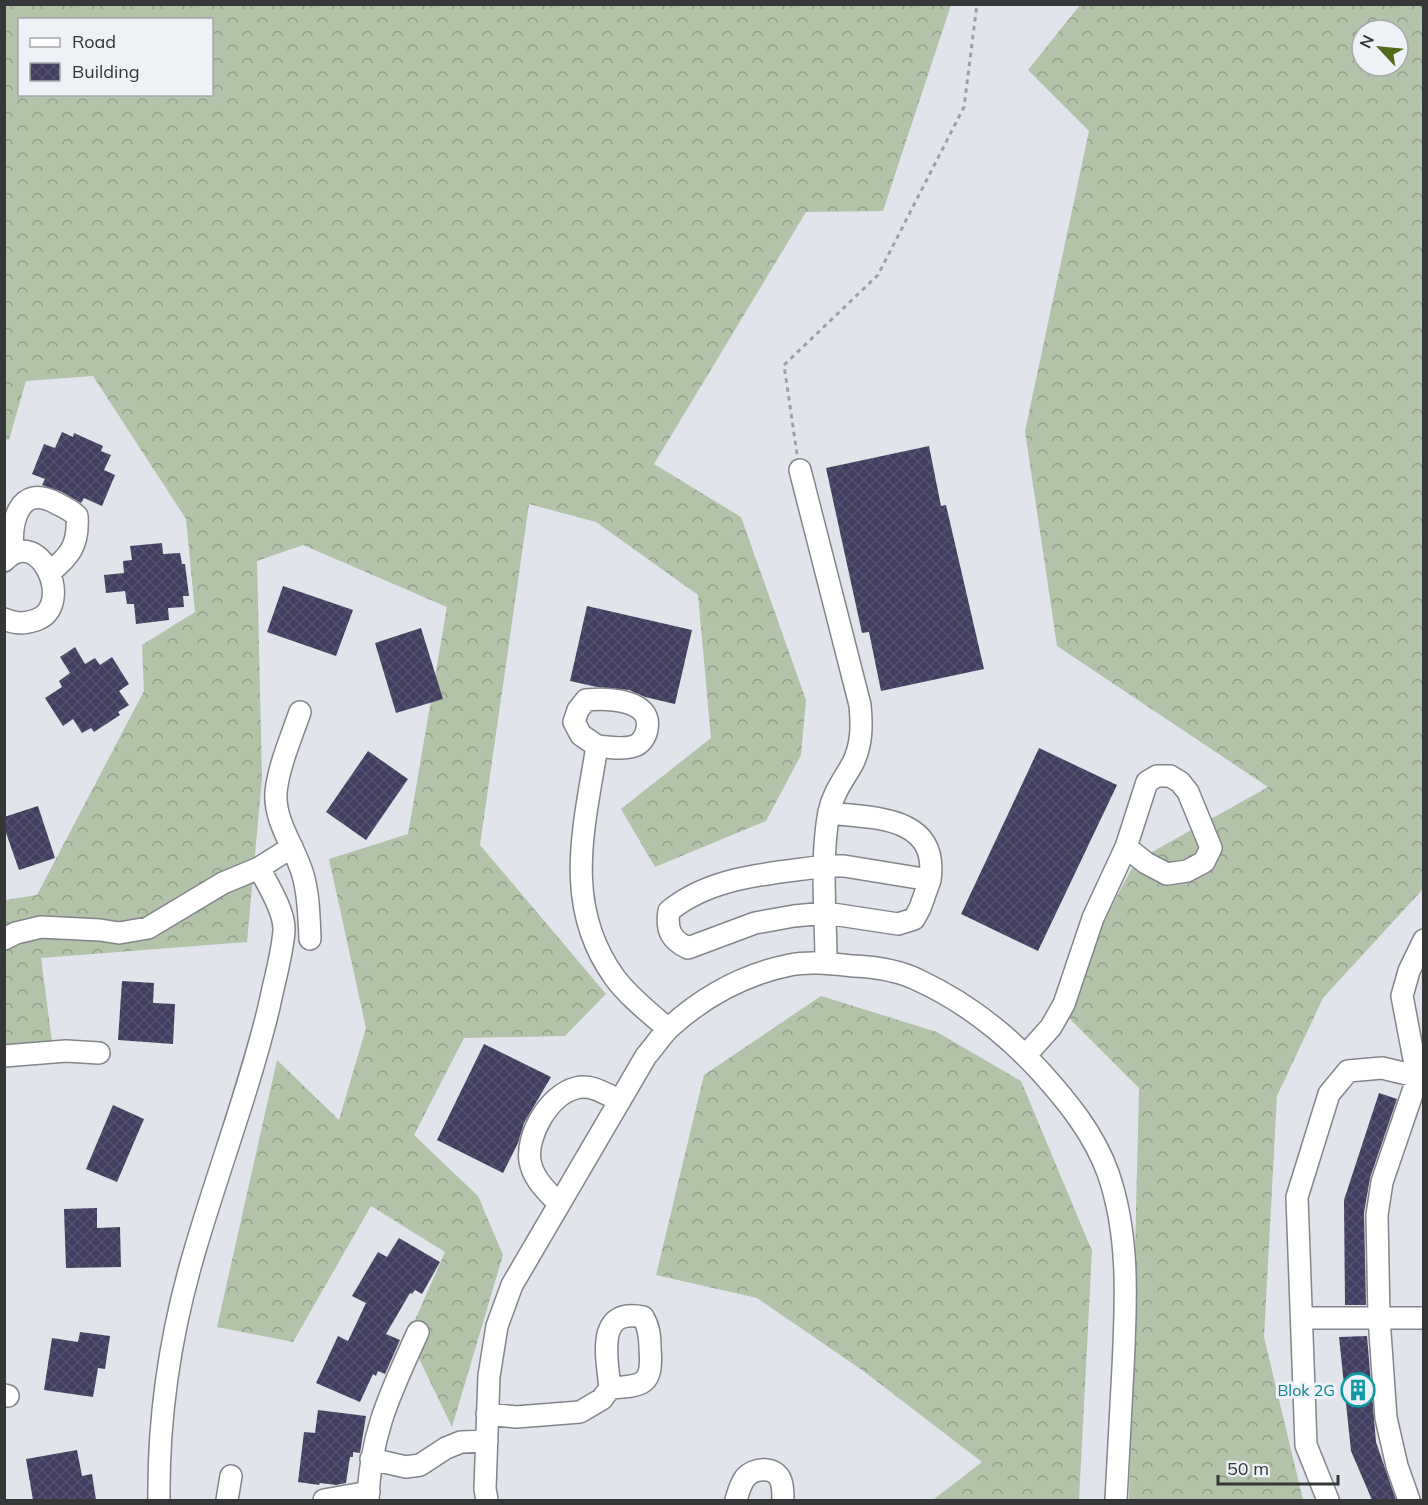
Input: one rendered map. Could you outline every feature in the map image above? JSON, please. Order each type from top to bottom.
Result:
[{"type":"street","points":[[800,470],[860,705],[862,721],[861,740],[854,761],[836,792],[829,813],[825,866],[825,963]]},
{"type":"street","points":[[4,619],[15,624],[27,624],[42,618],[52,606],[55,591],[42,560],[33,553],[23,550],[9,556],[12,524],[18,510],[27,501],[39,496],[45,497],[77,516],[74,544],[67,558],[49,573]]},
{"type":"street","points":[[300,712],[282,764],[276,793],[279,818],[303,875],[308,897],[310,939]]},
{"type":"street","points":[[597,746],[583,841],[580,884],[586,916],[597,950],[616,979],[636,1001],[668,1029]]},
{"type":"street","points":[[1026,1056],[1051,1027],[1064,1004],[1093,918],[1126,847],[1147,782],[1157,776],[1170,776],[1180,782],[1188,792],[1211,848],[1204,862],[1187,871],[1167,874],[1146,863],[1126,847]]},
{"type":"street","points":[[829,813],[895,822],[912,830],[924,841],[931,854],[930,880],[914,919],[898,924],[826,913],[794,916],[755,923],[722,934],[699,946],[688,948],[676,943],[669,932],[669,911],[699,892],[753,875],[825,866],[844,866],[930,880]]},
{"type":"street","points":[[4,939],[16,933],[41,927],[119,933],[148,928],[292,848]]},
{"type":"street","points":[[159,1500],[159,1464],[169,1359],[180,1304],[195,1248],[246,1094],[281,948],[284,928],[277,902],[259,868]]},
{"type":"street","points":[[1409,1500],[1397,1466],[1386,1418],[1379,1318],[1377,1215],[1382,1182],[1421,1071],[1402,996],[1409,970],[1424,940]]},
{"type":"street","points":[[485,1497],[489,1376],[497,1326],[512,1285],[646,1056],[668,1029],[705,1000],[750,977],[791,965],[825,963],[874,967],[919,980],[971,1012],[1000,1032],[1026,1056],[1062,1096],[1090,1135],[1108,1173],[1119,1214],[1125,1260],[1126,1304],[1116,1500]]},
{"type":"street","points":[[4,1056],[45,1052],[99,1053]]},
{"type":"street","points":[[1328,1500],[1306,1445],[1297,1197],[1329,1094],[1348,1071],[1382,1068],[1421,1071]]},
{"type":"street","points":[[558,1203],[538,1181],[530,1163],[530,1143],[546,1111],[560,1097],[576,1088],[594,1088],[620,1101]]},
{"type":"street","points":[[1302,1318],[1424,1318]]},
{"type":"street","points":[[324,1500],[368,1496],[371,1460],[378,1427],[388,1398],[418,1332]]},
{"type":"street","points":[[488,1414],[516,1417],[580,1412],[602,1399],[610,1388]]},
{"type":"street","points":[[371,1460],[406,1467],[420,1465],[446,1448],[461,1442],[487,1441]]},
{"type":"street","points":[[736,1500],[747,1476],[760,1470],[769,1470],[777,1474],[782,1482],[783,1500]]},
{"type":"street","points":[[227,1500],[231,1476]]},
{"type":"path","points":[[800,470],[784,365],[879,275],[964,106],[977,4]]},
{"type":"green space","points":[[5,5],[951,5],[883,211],[806,212],[654,464],[741,517],[806,700],[801,755],[766,821],[655,867],[621,809],[711,738],[698,595],[596,522],[529,504],[480,845],[606,994],[565,1036],[464,1038],[414,1135],[478,1196],[503,1255],[452,1427],[408,1336],[445,1252],[371,1206],[293,1342],[217,1327],[277,1060],[339,1120],[366,1028],[329,859],[408,834],[447,607],[303,545],[257,561],[262,778],[247,942],[41,958],[52,1042],[5,1046],[5,900],[37,895],[144,691],[142,645],[195,612],[186,519],[93,376],[26,381],[9,440],[5,439]]},
{"type":"green space","points":[[1080,5],[1423,5],[1423,889],[1323,998],[1277,1096],[1264,1337],[1303,1500],[1129,1500],[1139,1088],[1057,1006],[1136,861],[1268,787],[1057,646],[1025,431],[1089,131],[1028,70]]},
{"type":"green space","points":[[821,996],[937,1032],[1021,1081],[1092,1251],[1079,1500],[933,1500],[982,1462],[862,1370],[757,1298],[656,1275],[704,1075]]},
{"type":"building","points":[[62,432],[73,437],[74,433],[103,446],[101,451],[111,455],[104,470],[115,475],[102,506],[84,498],[81,503],[62,492],[42,485],[45,479],[32,474],[44,444],[55,448]]},
{"type":"building","points":[[929,446],[941,506],[946,505],[984,669],[881,691],[869,632],[862,633],[826,468]]},
{"type":"building","points":[[162,543],[163,554],[180,553],[182,564],[185,564],[189,596],[183,596],[184,607],[168,608],[169,620],[136,624],[134,604],[127,604],[125,591],[106,593],[104,575],[124,573],[123,561],[132,560],[130,546]]},
{"type":"building","points":[[283,586],[353,610],[336,656],[267,632]]},
{"type":"building","points":[[587,606],[692,630],[675,704],[645,697],[629,690],[597,687],[570,681]]},
{"type":"building","points":[[421,628],[443,699],[396,713],[375,643]]},
{"type":"building","points":[[75,647],[85,664],[95,658],[100,665],[112,657],[129,684],[119,691],[129,705],[118,712],[120,715],[94,732],[91,728],[82,733],[73,719],[63,726],[45,698],[62,687],[59,681],[70,673],[60,657]]},
{"type":"building","points":[[1039,748],[1117,785],[1038,951],[961,914]]},
{"type":"building","points":[[368,751],[408,779],[366,840],[326,812]]},
{"type":"building","points":[[38,806],[55,858],[19,870],[4,827],[4,817]]},
{"type":"building","points":[[122,981],[154,983],[153,1003],[175,1004],[173,1044],[118,1040]]},
{"type":"building","points":[[484,1044],[551,1077],[524,1123],[518,1143],[503,1173],[437,1140]]},
{"type":"building","points":[[1379,1093],[1397,1099],[1370,1178],[1364,1213],[1366,1305],[1345,1305],[1344,1200]]},
{"type":"building","points":[[113,1105],[144,1119],[117,1182],[86,1169]]},
{"type":"building","points":[[97,1208],[97,1228],[120,1227],[121,1267],[66,1268],[64,1209]]},
{"type":"building","points":[[399,1238],[440,1262],[422,1294],[415,1290],[412,1294],[410,1293],[386,1334],[400,1340],[385,1374],[378,1371],[376,1376],[373,1374],[360,1402],[316,1383],[338,1336],[348,1341],[366,1303],[352,1296],[378,1252],[387,1257]]},
{"type":"building","points":[[80,1332],[110,1336],[105,1369],[98,1368],[93,1397],[44,1390],[52,1338],[78,1342]]},
{"type":"building","name":"Blok 2G","points":[[1367,1336],[1376,1442],[1396,1500],[1372,1500],[1351,1451],[1339,1337]]},
{"type":"building","points":[[318,1410],[366,1416],[360,1453],[353,1452],[353,1457],[350,1457],[346,1483],[336,1485],[320,1483],[319,1485],[298,1482],[304,1432],[315,1433]]},
{"type":"building","points":[[77,1450],[82,1476],[92,1474],[96,1500],[33,1500],[26,1459]]},
{"type":"place","name":"Blok 2G","points":[[1358,1390]]}]
